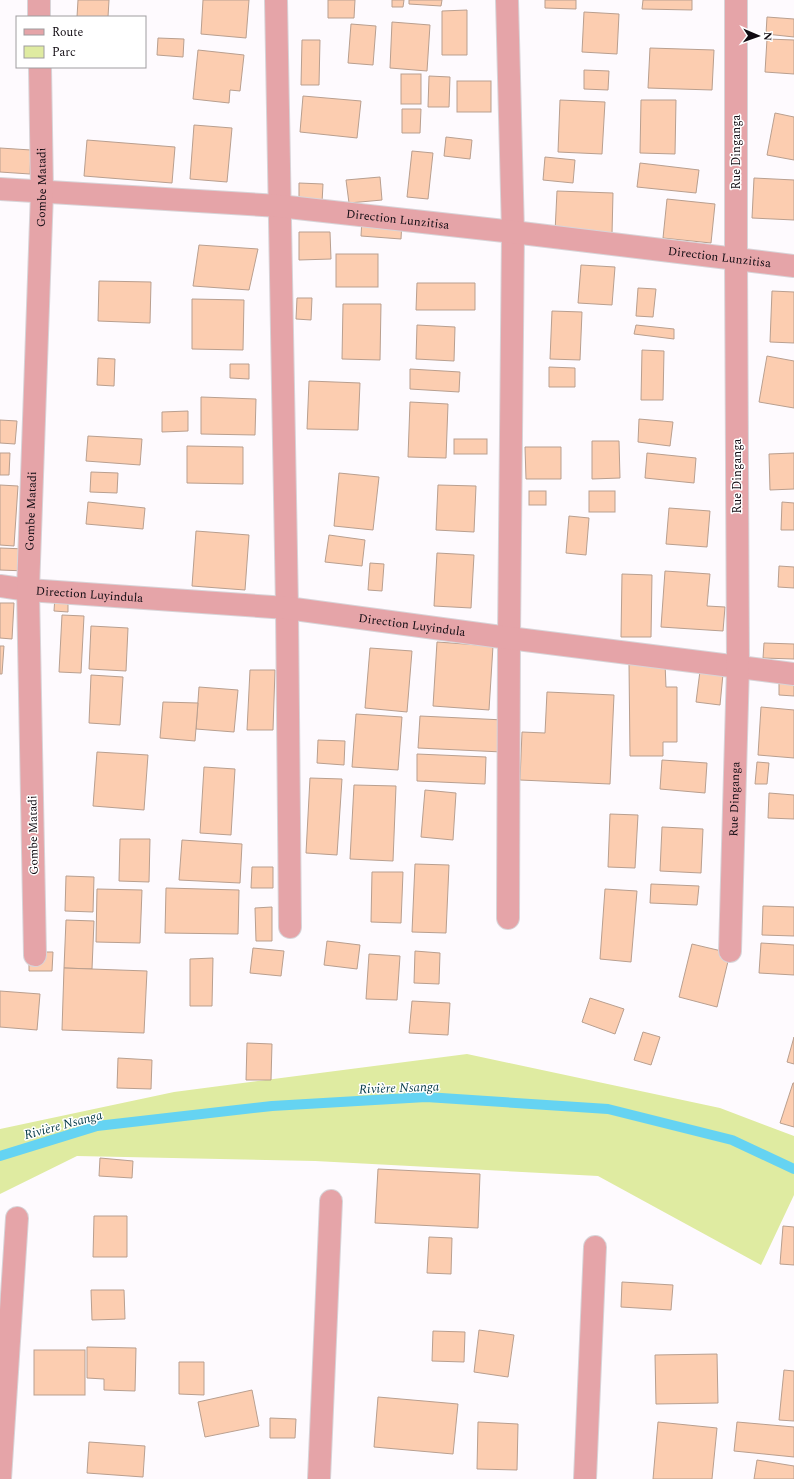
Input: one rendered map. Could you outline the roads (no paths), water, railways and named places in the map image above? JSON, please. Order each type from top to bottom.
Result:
[{"type":"street","points":[[39,0],[39,16]]},
{"type":"street","points":[[276,0],[287,608],[290,927]]},
{"type":"street","points":[[507,0],[513,232],[508,918]]},
{"type":"street","name":"Rue Dinganga","points":[[730,951],[738,667],[736,0]]},
{"type":"street","name":"Gombe Matadi","points":[[35,955],[28,590],[42,192],[40,68]]},
{"type":"street","name":"Direction Lunzitisa","points":[[0,189],[279,206],[513,232],[794,266]]},
{"type":"street","name":"Direction Luyindula","points":[[0,586],[28,590],[287,608],[794,674]]},
{"type":"street","points":[[320,1479],[331,1200]]},
{"type":"street","points":[[0,1479],[18,1218]]},
{"type":"street","points":[[585,1479],[596,1246]]},
{"type":"waterway","name":"Rivière Nsanga","points":[[0,1156],[97,1126],[272,1106],[426,1097],[608,1109],[732,1140],[794,1169]]}]
